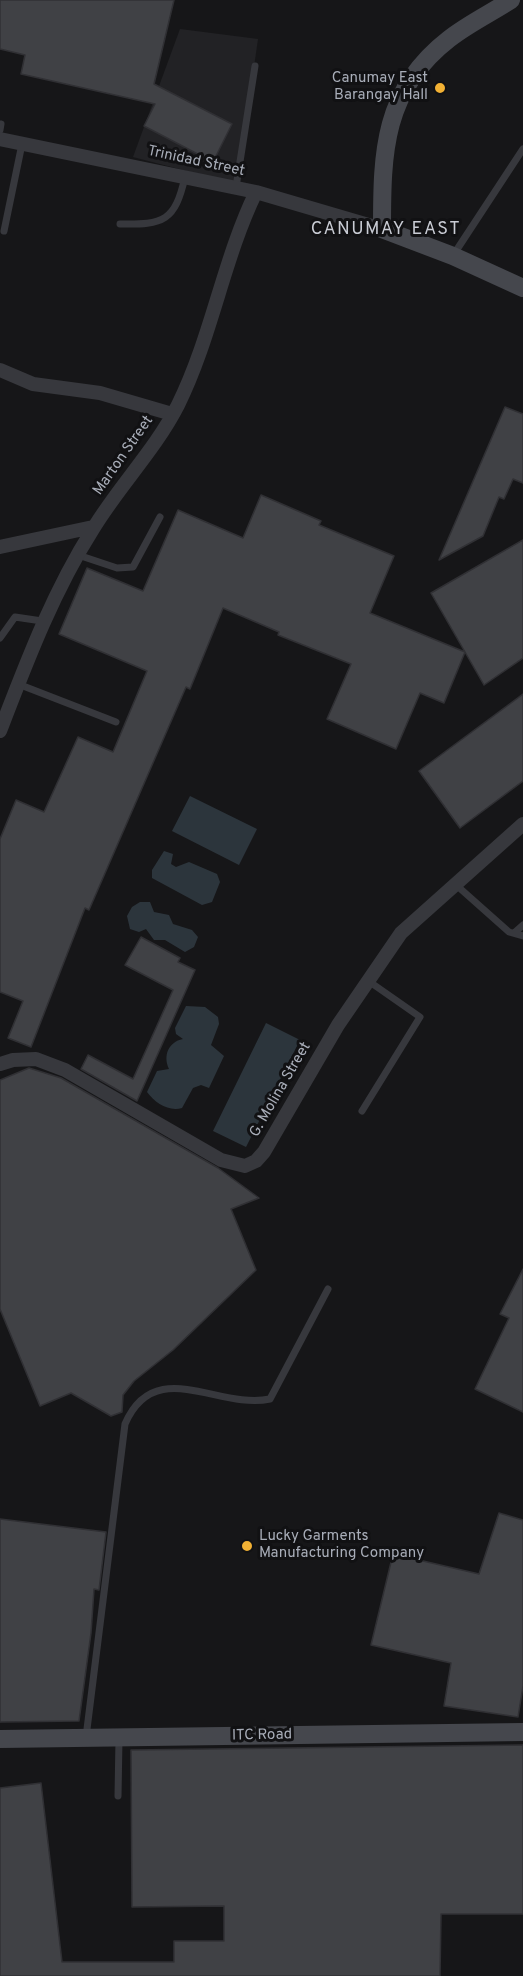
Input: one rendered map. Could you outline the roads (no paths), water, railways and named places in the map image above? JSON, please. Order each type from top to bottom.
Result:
[{"type":"street","points":[[511,0],[450,38],[424,61],[408,81],[396,106],[385,149],[382,229],[453,256],[523,288]]},
{"type":"street","name":"Trinidad Street","points":[[0,139],[236,187],[382,229]]},
{"type":"street","name":"Marton Street","points":[[0,731],[42,621],[93,527],[140,466],[172,414],[198,362],[235,238],[256,192]]},
{"type":"street","points":[[0,370],[33,384],[100,393],[172,414]]},
{"type":"street","points":[[0,547],[93,527]]},
{"type":"street","name":"G. Molina Street","points":[[0,1064],[13,1060],[36,1059],[65,1070],[221,1160],[232,1165],[245,1166],[256,1161],[264,1152],[347,1003],[401,933],[523,824]]},
{"type":"street","name":"ITC Road","points":[[0,1739],[86,1740],[523,1732]]},
{"type":"lane","points":[[236,187],[255,66]]},
{"type":"lane","points":[[4,231],[22,144]]},
{"type":"lane","points":[[453,256],[523,149]]},
{"type":"lane","points":[[120,224],[146,225],[168,218],[175,211],[185,177]]},
{"type":"lane","points":[[78,555],[117,568],[133,567],[160,517]]},
{"type":"lane","points":[[0,638],[15,617],[42,621]]},
{"type":"lane","points":[[18,684],[116,722]]},
{"type":"lane","points":[[455,884],[496,922],[523,936]]},
{"type":"lane","points":[[514,933],[523,925]]},
{"type":"lane","points":[[362,1111],[420,1017],[367,980]]},
{"type":"lane","points":[[86,1740],[125,1424],[132,1408],[142,1397],[160,1389],[176,1388],[243,1401],[270,1400],[328,1289]]},
{"type":"lane","points":[[118,1796],[119,1739]]},
{"type":"place","name":"Canumay East Barangay Hall","points":[[440,88]]},
{"type":"place","name":"Lucky Garments Manufacturing Company","points":[[247,1546]]},
{"type":"district","name":"CANUMAY EAST","points":[[386,230]]}]
